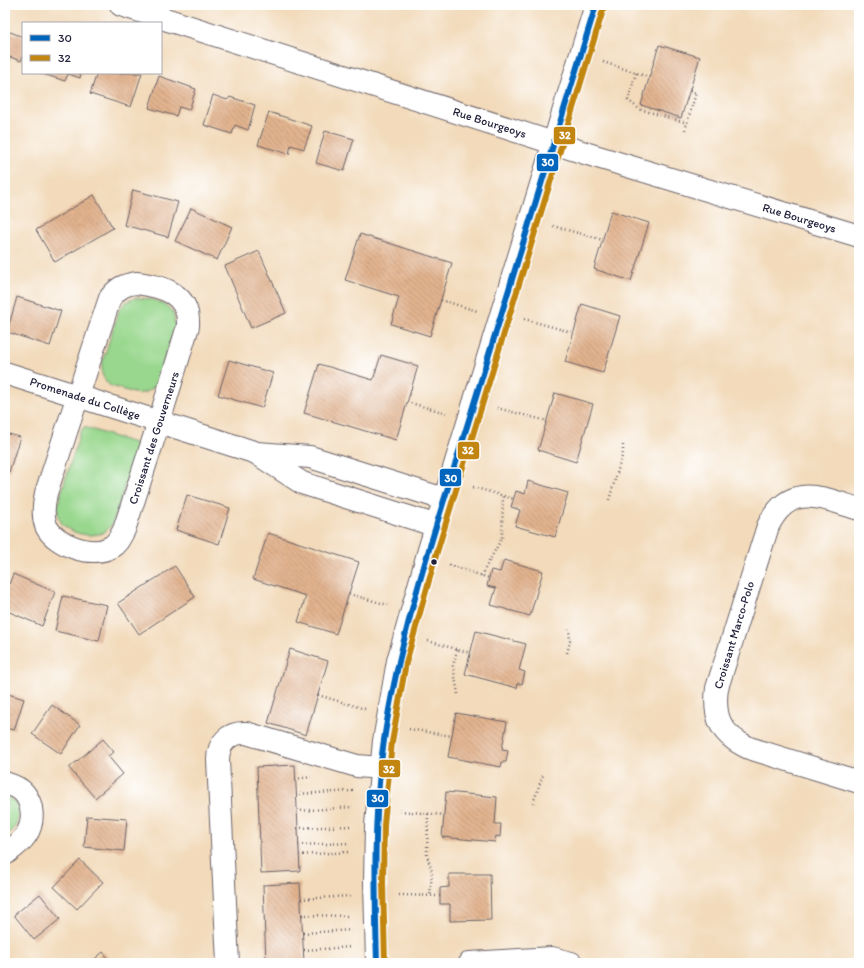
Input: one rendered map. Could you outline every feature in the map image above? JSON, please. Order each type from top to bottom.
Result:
[{"type":"street","name":"Rue Bourgeoys","points":[[121,5],[554,142],[859,236]]},
{"type":"street","points":[[377,963],[375,853],[381,768],[388,714],[398,661],[444,499],[596,5]]},
{"type":"street","name":"Croissant des Gouverneurs","points":[[136,283],[151,285],[166,290],[177,297],[185,306],[189,316],[184,344],[124,530],[117,542],[110,548],[100,551],[86,551],[74,548],[60,541],[51,534],[46,526],[43,515],[49,485],[78,396],[106,308],[110,298],[116,291],[126,284],[136,283]]},
{"type":"street","name":"Promenade du Collège","points":[[5,373],[257,453],[310,457],[444,499]]},
{"type":"street","name":"Promenade du Collège","points":[[257,453],[302,483],[436,526]]},
{"type":"street","name":"Croissant Marco-Polo","points":[[859,509],[811,496],[800,496],[789,500],[774,514],[768,526],[719,681],[715,702],[716,714],[720,724],[730,736],[739,743],[749,748],[859,782]]},
{"type":"street","points":[[228,963],[218,760],[218,751],[222,744],[230,736],[237,732],[246,733],[358,766],[381,768]]},
{"type":"street","points":[[5,783],[16,787],[24,793],[32,809],[32,817],[26,835],[5,854]]},
{"type":"street","points":[[470,963],[552,958],[571,963]]},
{"type":"path","points":[[603,62],[649,77]]},
{"type":"path","points":[[636,73],[628,100],[639,109],[687,123]]},
{"type":"path","points":[[685,130],[696,93],[690,91]]},
{"type":"path","points":[[553,226],[603,240]]},
{"type":"path","points":[[441,300],[477,311]]},
{"type":"path","points":[[524,319],[574,333]]},
{"type":"path","points":[[407,402],[446,413]]},
{"type":"path","points":[[497,408],[547,421]]},
{"type":"path","points":[[609,500],[623,452],[623,443]]},
{"type":"path","points":[[473,488],[514,499]]},
{"type":"path","points":[[481,576],[502,538],[503,496]]},
{"type":"path","points":[[449,565],[489,578]]},
{"type":"path","points":[[349,594],[388,606]]},
{"type":"path","points":[[567,653],[570,642],[569,629]]},
{"type":"path","points":[[428,641],[470,653]]},
{"type":"path","points":[[457,650],[453,666],[458,694]]},
{"type":"path","points":[[318,695],[365,709]]},
{"type":"path","points":[[409,729],[452,736]]},
{"type":"path","points":[[533,803],[543,775]]},
{"type":"path","points":[[296,794],[354,791]]},
{"type":"path","points":[[297,811],[353,807]]},
{"type":"path","points":[[400,811],[444,815]]},
{"type":"path","points":[[428,814],[427,855],[432,872],[430,896]]},
{"type":"path","points":[[297,828],[351,826]]},
{"type":"path","points":[[298,845],[350,843]]},
{"type":"path","points":[[299,855],[350,852]]},
{"type":"path","points":[[301,899],[350,896]]},
{"type":"path","points":[[397,896],[440,896]]},
{"type":"path","points":[[302,915],[350,916]]},
{"type":"path","points":[[302,933],[351,930]]},
{"type":"path","points":[[304,950],[351,947]]},
{"type":"green space","points":[[135,298],[158,301],[168,307],[174,316],[175,326],[157,383],[153,388],[138,394],[111,386],[106,382],[102,374],[102,364],[119,310],[126,302]]},
{"type":"green space","points":[[84,427],[137,444],[113,522],[110,527],[102,533],[91,535],[79,534],[64,526],[59,519],[58,514],[59,500],[80,433]]},
{"type":"green space","points":[[5,796],[16,804],[18,815],[14,827],[5,837]]},
{"type":"building","points":[[5,30],[22,37],[22,58],[21,61],[10,57],[8,63],[5,62]]},
{"type":"building","points":[[659,45],[700,57],[681,118],[641,105]]},
{"type":"building","points":[[43,74],[68,74],[65,81]]},
{"type":"building","points":[[68,74],[81,74],[80,78]]},
{"type":"building","points":[[97,74],[142,74],[131,107],[90,94]]},
{"type":"building","points":[[159,76],[196,89],[189,110],[179,107],[176,116],[149,108]]},
{"type":"building","points":[[213,95],[227,100],[230,97],[255,105],[248,130],[235,125],[232,134],[204,125]]},
{"type":"building","points":[[269,112],[312,126],[304,149],[291,145],[289,154],[258,145]]},
{"type":"building","points":[[325,131],[354,139],[344,171],[316,163]]},
{"type":"building","points":[[133,190],[178,202],[168,237],[124,225]]},
{"type":"building","points":[[94,195],[113,228],[55,262],[36,230]]},
{"type":"building","points":[[191,208],[232,227],[217,260],[175,241]]},
{"type":"building","points":[[611,211],[649,223],[631,281],[594,269]]},
{"type":"building","points":[[360,234],[452,263],[430,336],[391,324],[399,297],[345,280]]},
{"type":"building","points":[[259,251],[286,313],[251,328],[225,266]]},
{"type":"building","points":[[17,297],[61,311],[50,346],[7,332]]},
{"type":"building","points":[[582,304],[620,316],[603,373],[565,362]]},
{"type":"building","points":[[381,355],[418,366],[396,440],[304,413],[319,364],[373,380]]},
{"type":"building","points":[[229,360],[273,373],[262,408],[218,395]]},
{"type":"building","points":[[555,393],[593,404],[576,462],[538,450]]},
{"type":"building","points":[[5,433],[20,437],[9,472],[5,471]]},
{"type":"building","points":[[528,481],[568,493],[555,537],[515,526],[520,510],[511,507],[516,491],[525,494]]},
{"type":"building","points":[[187,495],[230,508],[219,544],[176,530]]},
{"type":"building","points":[[268,533],[359,562],[336,634],[298,622],[306,596],[253,579]]},
{"type":"building","points":[[504,560],[543,571],[530,616],[491,605],[496,588],[487,586],[491,570],[500,572]]},
{"type":"building","points":[[175,566],[195,597],[139,634],[118,603]]},
{"type":"building","points":[[13,574],[55,592],[42,626],[5,610],[5,595]]},
{"type":"building","points":[[63,596],[107,605],[99,641],[55,631]]},
{"type":"building","points":[[476,631],[526,644],[519,670],[525,672],[522,684],[518,683],[517,688],[465,674]]},
{"type":"building","points":[[290,649],[328,661],[306,735],[268,723]]},
{"type":"building","points":[[5,693],[24,699],[14,730],[5,728]]},
{"type":"building","points":[[52,705],[80,725],[61,754],[32,734]]},
{"type":"building","points":[[456,713],[507,722],[502,749],[508,750],[506,762],[502,762],[501,767],[448,757]]},
{"type":"building","points":[[103,739],[114,752],[108,756],[123,774],[95,798],[69,768]]},
{"type":"building","points":[[295,765],[300,871],[261,873],[257,767]]},
{"type":"building","points":[[446,792],[497,797],[495,824],[501,824],[500,837],[496,836],[495,842],[442,837]]},
{"type":"building","points":[[87,816],[127,819],[124,851],[84,847]]},
{"type":"building","points":[[80,860],[103,882],[77,909],[54,887]]},
{"type":"building","points":[[449,874],[490,874],[491,920],[450,921],[450,904],[440,904],[440,888],[449,887]]},
{"type":"building","points":[[300,883],[304,963],[266,963],[263,885]]},
{"type":"building","points":[[40,894],[60,919],[34,940],[14,915]]},
{"type":"building","points":[[103,952],[112,963],[90,963]]},
{"type":"transit line","name":"30","points":[[377,963],[375,879],[376,823],[380,768],[399,660],[420,580],[596,5]]},
{"type":"transit line","name":"32","points":[[385,963],[383,882],[384,825],[392,742],[406,663],[437,552],[604,7]]}]
